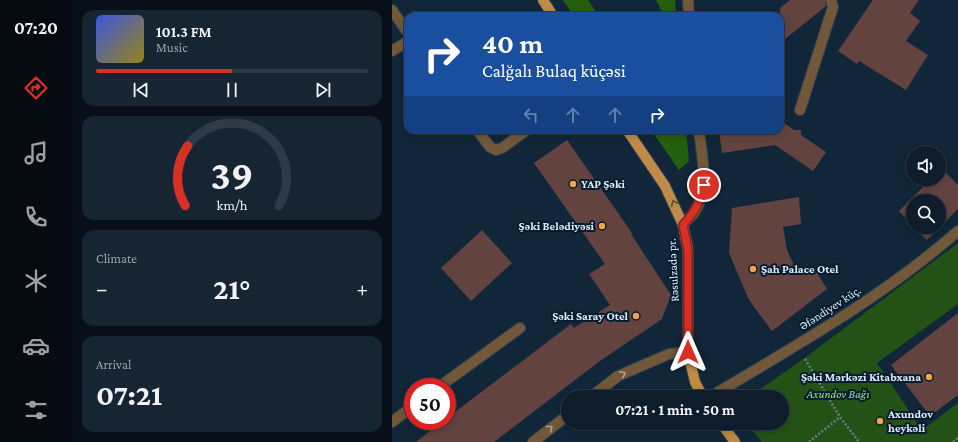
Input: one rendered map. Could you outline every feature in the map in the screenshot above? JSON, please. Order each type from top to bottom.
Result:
[{"type":"main road","points":[[543,0],[550,12]]},
{"type":"main road","name":"Rəsulzadə pr.","points":[[630,134],[665,186],[683,225],[688,250],[688,352],[695,382],[699,390]]},
{"type":"main road","points":[[726,430],[735,442]]},
{"type":"street","points":[[688,0],[689,12]]},
{"type":"street","points":[[800,110],[833,7],[831,0]]},
{"type":"street","points":[[392,10],[404,27]]},
{"type":"street","points":[[392,51],[404,44]]},
{"type":"street","points":[[480,134],[490,147],[496,150],[502,148],[521,134]]},
{"type":"street","points":[[683,225],[693,214],[700,202],[704,185],[699,134]]},
{"type":"street","name":"Əfəndiyev küç.","points":[[722,390],[839,320],[917,266],[958,231]]},
{"type":"street","points":[[451,378],[520,328]]},
{"type":"street","points":[[600,390],[618,376],[669,354],[688,352]]},
{"type":"street","points":[[392,422],[404,413]]},
{"type":"street","points":[[533,442],[561,420]]},
{"type":"path","points":[[797,345],[840,417],[859,442]]},
{"type":"path","points":[[809,442],[840,417]]},
{"type":"path","points":[[954,442],[958,438]]},
{"type":"green space","points":[[563,0],[588,0],[596,12],[571,12]]},
{"type":"green space","points":[[656,0],[675,0],[676,12],[662,12]]},
{"type":"green space","points":[[654,134],[686,134],[689,161],[679,170]]},
{"type":"green space","name":"Axundov Bağı","points":[[958,243],[958,304],[877,363],[922,430],[958,403],[958,442],[762,442],[752,430],[789,430],[789,390],[759,390],[806,357]]},
{"type":"building","points":[[790,0],[825,0],[826,6],[784,40],[784,12],[780,12],[780,8]]},
{"type":"building","points":[[873,0],[919,0],[910,13],[920,21],[906,41],[928,55],[906,90],[859,61],[857,64],[838,51]]},
{"type":"building","points":[[784,123],[794,130],[801,130],[801,135],[826,152],[813,171],[775,145],[722,153],[720,134],[784,134]]},
{"type":"building","points":[[567,140],[632,233],[631,234],[671,295],[662,319],[600,361],[494,442],[416,442],[431,430],[456,430],[456,411],[571,324],[574,328],[610,305],[589,274],[605,264],[534,163]]},
{"type":"building","points":[[946,173],[958,185],[958,209],[946,221],[946,194],[916,194],[924,186],[946,186]]},
{"type":"building","points":[[799,197],[801,224],[783,227],[787,250],[798,274],[813,266],[827,289],[772,331],[749,300],[729,253],[732,208]]},
{"type":"building","points":[[906,204],[906,218],[899,211]]},
{"type":"building","points":[[482,230],[512,263],[471,301],[441,268]]},
{"type":"building","points":[[921,234],[933,234],[927,240]]},
{"type":"building","points":[[958,313],[958,395],[930,416],[891,365]]},
{"type":"place","name":"YAP Şəki","points":[[573,184]]},
{"type":"place","name":"Şəki Belədiyəsi","points":[[602,226]]},
{"type":"place","name":"Şah Palace Otel","points":[[753,269]]},
{"type":"place","name":"Şəki Saray Otel","points":[[636,316]]},
{"type":"place","name":"Şəki Mərkəzi Kitabxana","points":[[929,377]]},
{"type":"place","name":"Axundov heykəli","points":[[880,421]]},
{"type":"route","points":[[688,352],[688,250],[683,225],[693,214],[700,202],[704,185]]}]
